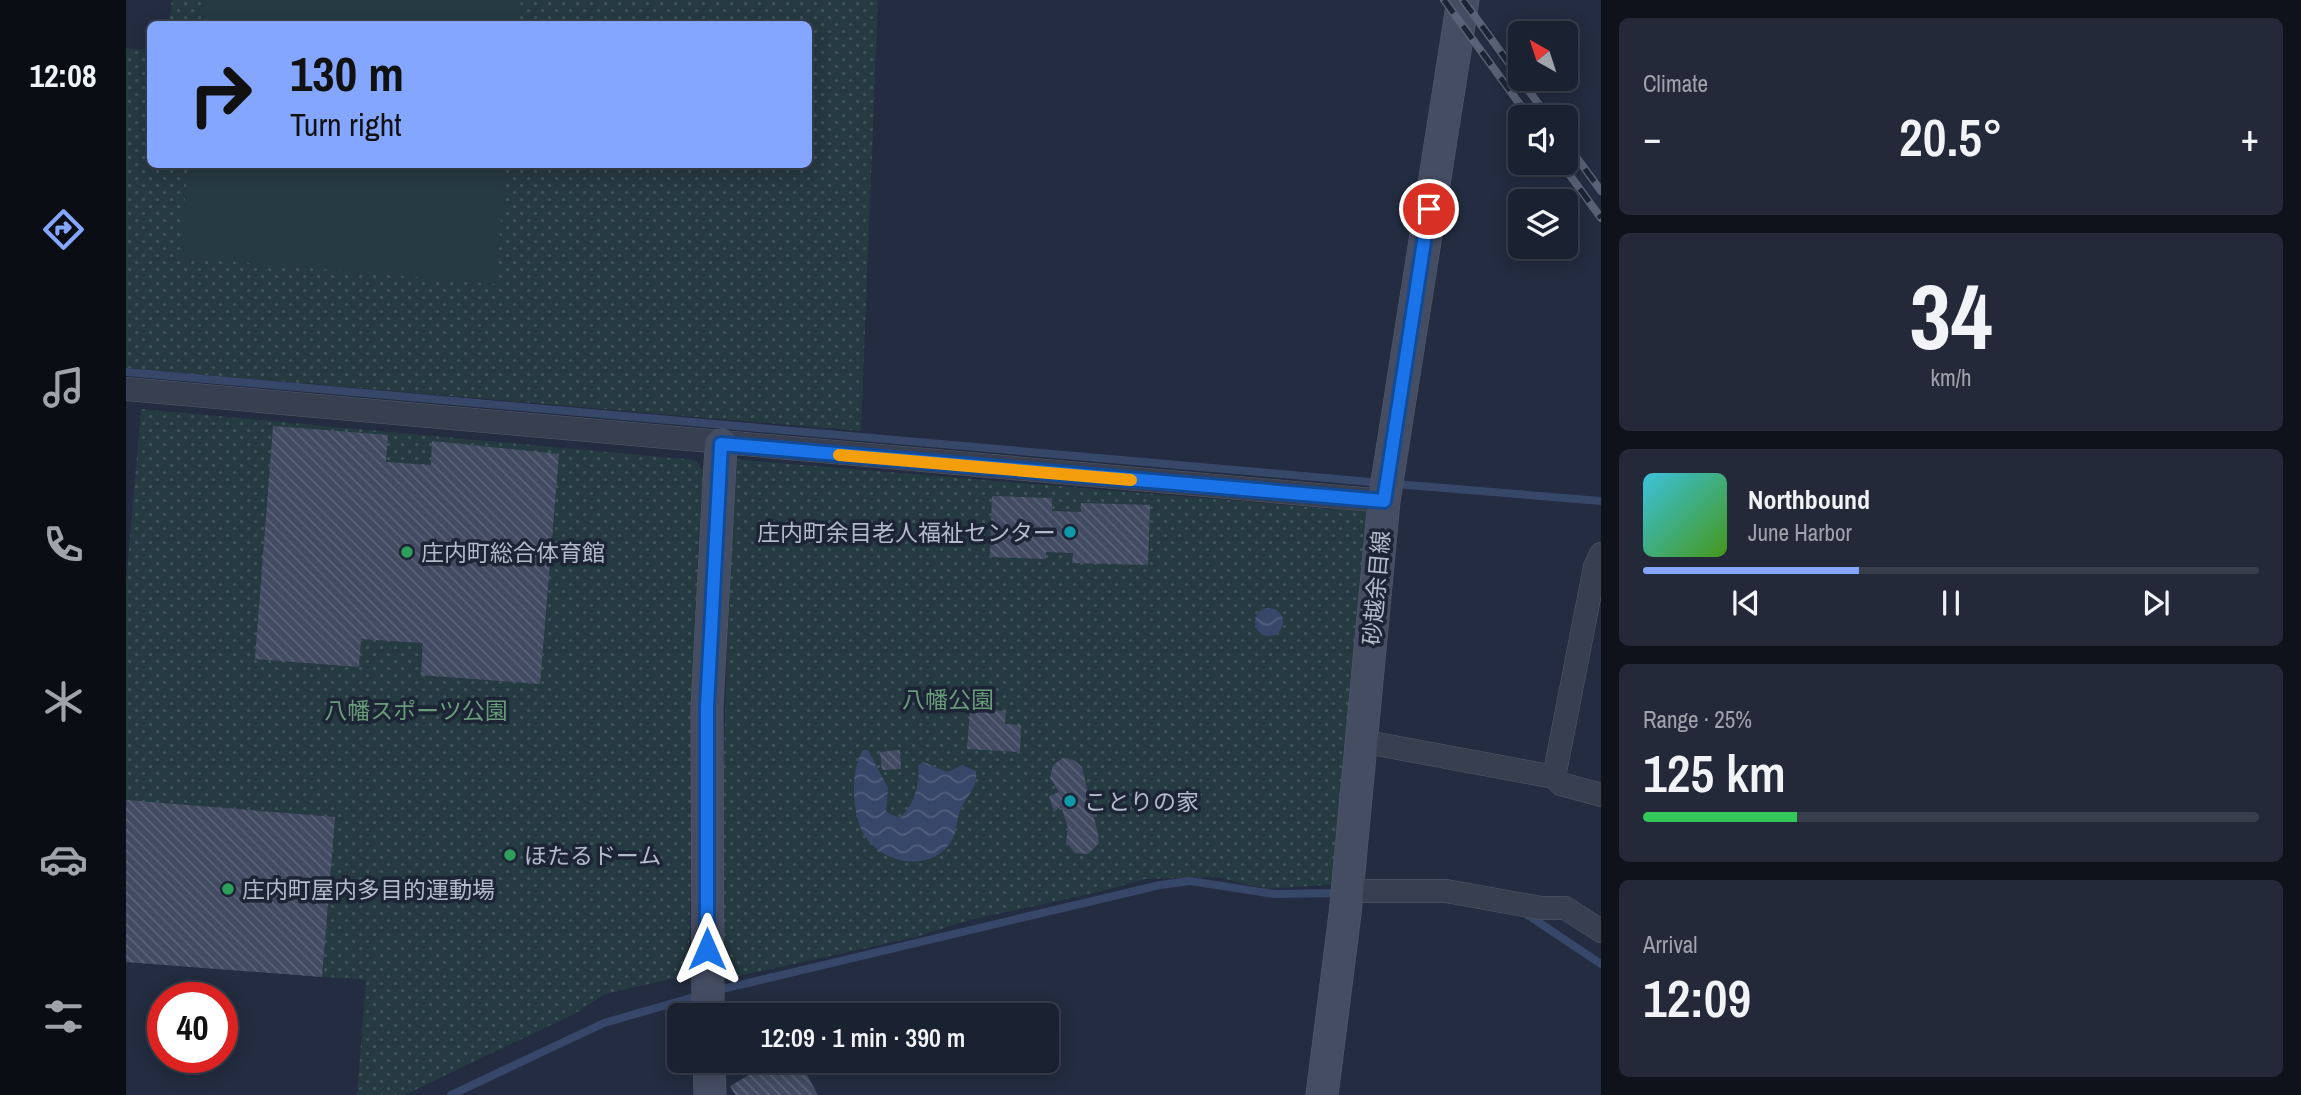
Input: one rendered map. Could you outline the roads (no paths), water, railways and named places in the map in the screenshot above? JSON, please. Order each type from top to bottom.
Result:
[{"type":"main road","name":"砂越余目線","points":[[1322,1095],[1347,891],[1384,501],[1463,0]]},
{"type":"main road","points":[[708,1003],[707,707],[721,444]]},
{"type":"main road","points":[[709,1073],[709,1095]]},
{"type":"street","points":[[126,389],[1384,501]]},
{"type":"street","points":[[1554,777],[1595,567],[1601,554]]},
{"type":"street","points":[[1361,741],[1554,777],[1561,784],[1601,796]]},
{"type":"street","points":[[1347,891],[1446,891],[1541,908],[1565,908],[1601,931]]},
{"type":"water","points":[[1269,608],[1279,612],[1283,622],[1279,632],[1269,636],[1259,632],[1255,622],[1259,612]]},
{"type":"water","points":[[863,750],[868,750],[888,788],[886,812],[900,818],[915,794],[918,766],[923,762],[948,772],[962,765],[976,771],[975,783],[961,808],[954,837],[944,850],[934,857],[910,862],[886,855],[866,838],[858,819],[854,794],[856,770]]},
{"type":"waterway","points":[[126,372],[1382,483]]},
{"type":"waterway","points":[[1395,484],[1601,501]]},
{"type":"waterway","points":[[714,991],[1160,885],[1190,881],[1274,894],[1341,893]]},
{"type":"waterway","points":[[1525,913],[1601,964]]},
{"type":"waterway","points":[[451,1095],[604,1023],[701,995]]},
{"type":"railway","points":[[1444,0],[1520,105]]},
{"type":"railway","points":[[1463,0],[1539,105]]},
{"type":"railway","points":[[1578,159],[1601,191]]},
{"type":"railway","points":[[1570,175],[1601,218]]},
{"type":"place","name":"庄内町余目老人福祉センター","points":[[1070,532]]},
{"type":"place","name":"庄内町総合体育館","points":[[407,552]]},
{"type":"place","name":"ことりの家","points":[[1070,801]]},
{"type":"place","name":"ほたるドーム","points":[[510,855]]},
{"type":"place","name":"庄内町屋内多目的運動場","points":[[228,889]]},
{"type":"park label","name":"八幡公園","points":[[948,699]]},
{"type":"park label","name":"八幡スポーツ公園","points":[[416,710]]}]
